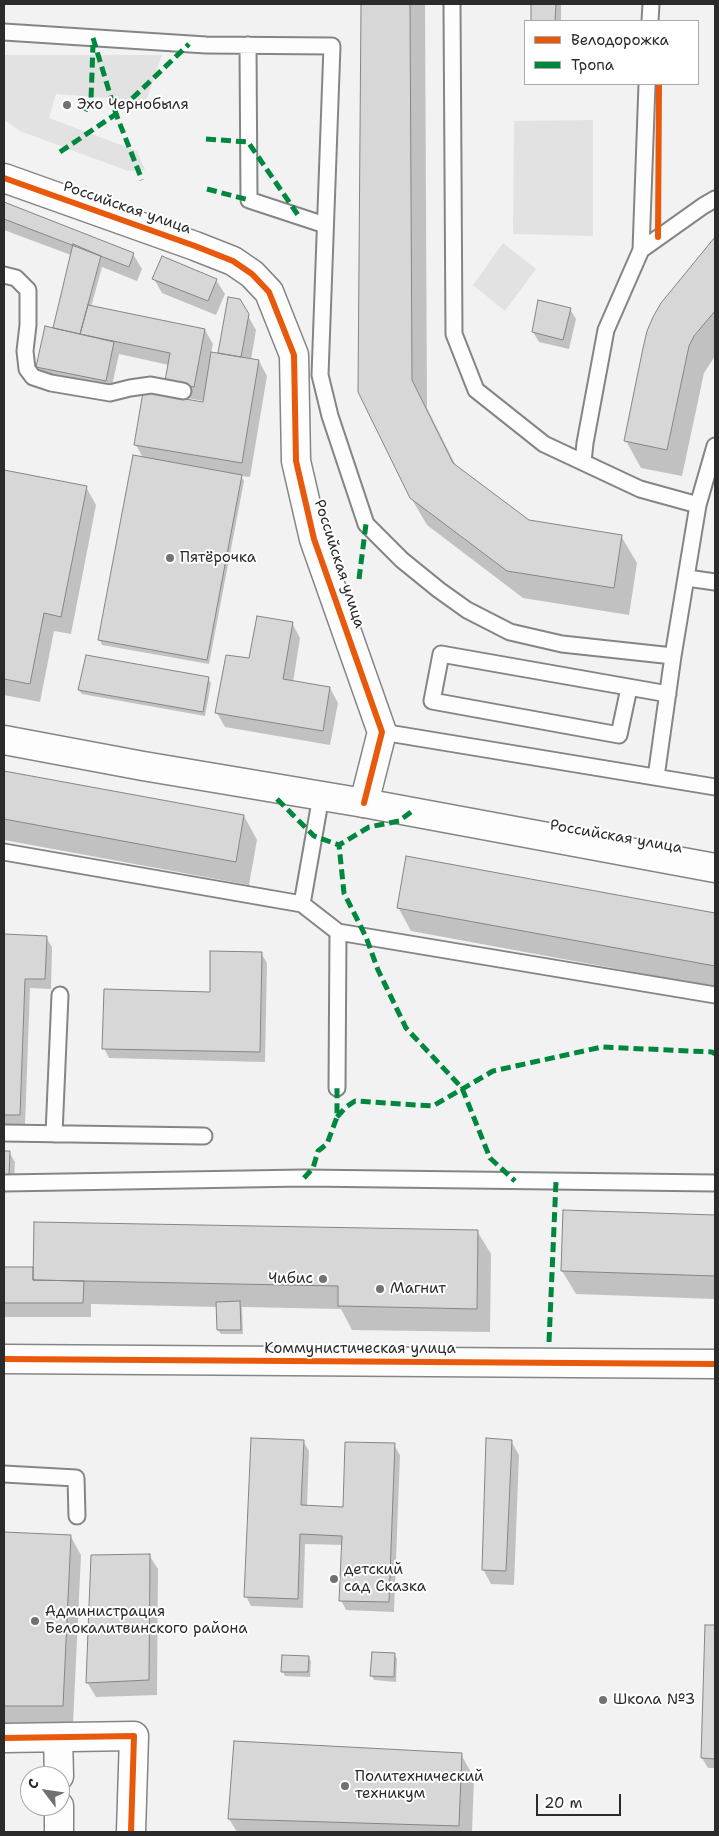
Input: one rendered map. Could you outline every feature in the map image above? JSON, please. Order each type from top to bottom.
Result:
[{"type":"street","name":"Российская улица","points":[[4,178],[233,261],[252,274],[269,292],[294,355],[296,461],[314,538],[382,732]]},
{"type":"street","points":[[364,803],[382,732]]},
{"type":"street","name":"Российская улица","points":[[4,740],[143,766],[364,803],[715,868]]},
{"type":"street","name":"Коммунистическая улица","points":[[4,1359],[715,1364]]},
{"type":"street","points":[[4,1738],[134,1736],[131,1832]]},
{"type":"street","points":[[58,1738],[59,1766]]},
{"type":"street","points":[[59,1816],[59,1832]]},
{"type":"lane","points":[[452,4],[454,334],[476,390],[544,444],[640,489],[698,505]]},
{"type":"lane","points":[[650,20],[651,4]]},
{"type":"lane","points":[[4,32],[189,44],[332,46],[320,375],[330,416],[366,524],[402,560],[439,590],[467,610],[510,632],[562,644],[673,656]]},
{"type":"lane","points":[[248,45],[249,200],[325,225]]},
{"type":"lane","points":[[583,462],[606,330],[640,250],[648,85]]},
{"type":"lane","points":[[640,250],[715,199]]},
{"type":"lane","points":[[4,275],[16,278],[28,290],[28,325],[25,351],[27,369],[33,377],[51,383],[110,394],[130,388],[151,385],[183,391]]},
{"type":"lane","points":[[656,776],[673,656],[698,505],[715,446]]},
{"type":"lane","points":[[687,578],[715,582]]},
{"type":"lane","points":[[629,688],[619,735],[432,702],[441,654],[668,694]]},
{"type":"lane","points":[[382,732],[715,787]]},
{"type":"lane","points":[[302,904],[321,796]]},
{"type":"lane","points":[[4,852],[302,904],[338,932],[715,995]]},
{"type":"lane","points":[[337,1088],[338,932]]},
{"type":"lane","points":[[54,1134],[60,995]]},
{"type":"lane","points":[[4,1133],[204,1136]]},
{"type":"lane","points":[[4,1183],[304,1178],[715,1183]]},
{"type":"lane","points":[[4,1474],[76,1478],[77,1516]]},
{"type":"shaded area","points":[[4,55],[162,55],[146,101],[56,94],[49,118],[137,151],[145,170],[128,171],[20,131],[4,120]]},
{"type":"shaded area","points":[[593,120],[593,236],[513,234],[514,121]]},
{"type":"shaded area","points":[[503,243],[536,269],[505,311],[473,285]]},
{"type":"building","points":[[361,4],[410,4],[412,380],[453,463],[529,520],[622,535],[614,588],[507,571],[410,498],[358,392]]},
{"type":"building","points":[[531,4],[556,4],[555,20],[531,20]]},
{"type":"building","points":[[4,202],[134,253],[129,267],[4,219]]},
{"type":"building","points":[[715,237],[715,311],[694,336],[689,346],[667,450],[624,441],[643,348],[653,317],[661,303]]},
{"type":"building","points":[[73,244],[101,256],[80,334],[53,328]]},
{"type":"building","points":[[162,256],[217,279],[208,301],[152,279]]},
{"type":"building","points":[[228,297],[240,299],[249,314],[241,357],[218,353]]},
{"type":"building","points":[[538,300],[571,308],[563,340],[532,332]]},
{"type":"building","points":[[88,305],[205,329],[194,387],[165,381],[170,353],[80,334]]},
{"type":"building","points":[[45,326],[114,342],[106,381],[36,367]]},
{"type":"building","points":[[211,352],[259,360],[242,463],[134,445],[143,392],[203,402]]},
{"type":"building","points":[[133,455],[242,475],[207,660],[98,640]]},
{"type":"building","points":[[4,470],[87,486],[61,617],[44,613],[30,684],[4,679]]},
{"type":"building","points":[[257,616],[293,622],[283,679],[330,687],[323,731],[215,713],[226,655],[249,658]]},
{"type":"building","points":[[86,655],[209,677],[203,712],[78,690]]},
{"type":"building","points":[[4,771],[244,815],[236,862],[4,819]]},
{"type":"building","points":[[406,856],[715,913],[715,966],[397,908]]},
{"type":"building","points":[[4,934],[47,936],[45,979],[25,979],[20,1115],[4,1115]]},
{"type":"building","points":[[210,951],[262,952],[260,1052],[102,1049],[104,989],[210,992]]},
{"type":"building","points":[[4,1151],[10,1151],[9,1176],[4,1176]]},
{"type":"building","points":[[563,1210],[715,1215],[715,1276],[561,1271]]},
{"type":"building","points":[[34,1222],[478,1230],[477,1309],[338,1306],[338,1286],[33,1280]]},
{"type":"building","points":[[4,1267],[33,1267],[33,1280],[84,1281],[83,1303],[4,1303]]},
{"type":"building","points":[[240,1301],[241,1330],[217,1330],[216,1302]]},
{"type":"building","points":[[251,1438],[304,1440],[301,1505],[343,1507],[345,1442],[395,1443],[389,1602],[339,1601],[342,1536],[300,1534],[298,1599],[244,1597]]},
{"type":"building","points":[[486,1438],[512,1440],[506,1571],[482,1570]]},
{"type":"building","name":"Администрация Белокалитвинского района","points":[[4,1532],[71,1535],[63,1706],[4,1706]]},
{"type":"building","points":[[150,1554],[149,1680],[86,1683],[91,1555]]},
{"type":"building","points":[[705,1625],[715,1625],[715,1759],[701,1758]]},
{"type":"building","points":[[372,1652],[395,1653],[394,1677],[370,1676]]},
{"type":"building","points":[[282,1655],[309,1656],[308,1672],[281,1672]]},
{"type":"building","name":"Политехнический техникум","points":[[234,1741],[462,1753],[459,1826],[228,1819]]},
{"type":"marked path","points":[[93,38],[116,114],[142,180]]},
{"type":"marked path","points":[[60,152],[116,114],[189,44]]},
{"type":"marked path","points":[[85,111],[91,100],[93,45]]},
{"type":"marked path","points":[[206,139],[248,142],[298,215]]},
{"type":"marked path","points":[[207,189],[249,200]]},
{"type":"marked path","points":[[359,579],[366,524]]},
{"type":"marked path","points":[[277,799],[314,836],[339,845]]},
{"type":"marked path","points":[[411,812],[399,821],[369,827],[339,845],[344,893],[366,937],[378,970],[406,1028],[462,1088],[490,1158],[515,1181]]},
{"type":"marked path","points":[[337,1117],[355,1101],[433,1106],[493,1071],[602,1047],[712,1052],[715,1054]]},
{"type":"marked path","points":[[304,1178],[313,1168],[318,1151],[327,1144],[337,1117],[337,1088]]},
{"type":"marked path","points":[[549,1342],[556,1181]]},
{"type":"cycle path","points":[[658,237],[659,85]]},
{"type":"cycle path","points":[[4,178],[233,261],[252,274],[269,292],[294,355],[296,461],[314,539],[382,732],[364,803]]},
{"type":"cycle path","points":[[4,1359],[715,1364]]},
{"type":"cycle path","points":[[4,1738],[134,1736],[131,1832]]},
{"type":"place","name":"Эхо Чернобыля","points":[[67,105]]},
{"type":"place","name":"Пятёрочка","points":[[170,558]]},
{"type":"place","name":"Чибис","points":[[323,1279]]},
{"type":"place","name":"Магнит","points":[[380,1289]]},
{"type":"place","name":"детский сад Сказка","points":[[334,1579]]},
{"type":"place","name":"Администрация Белокалитвинского района","points":[[35,1621]]},
{"type":"place","name":"Школа №3","points":[[603,1700]]},
{"type":"place","name":"Политехнический техникум","points":[[345,1786]]}]
